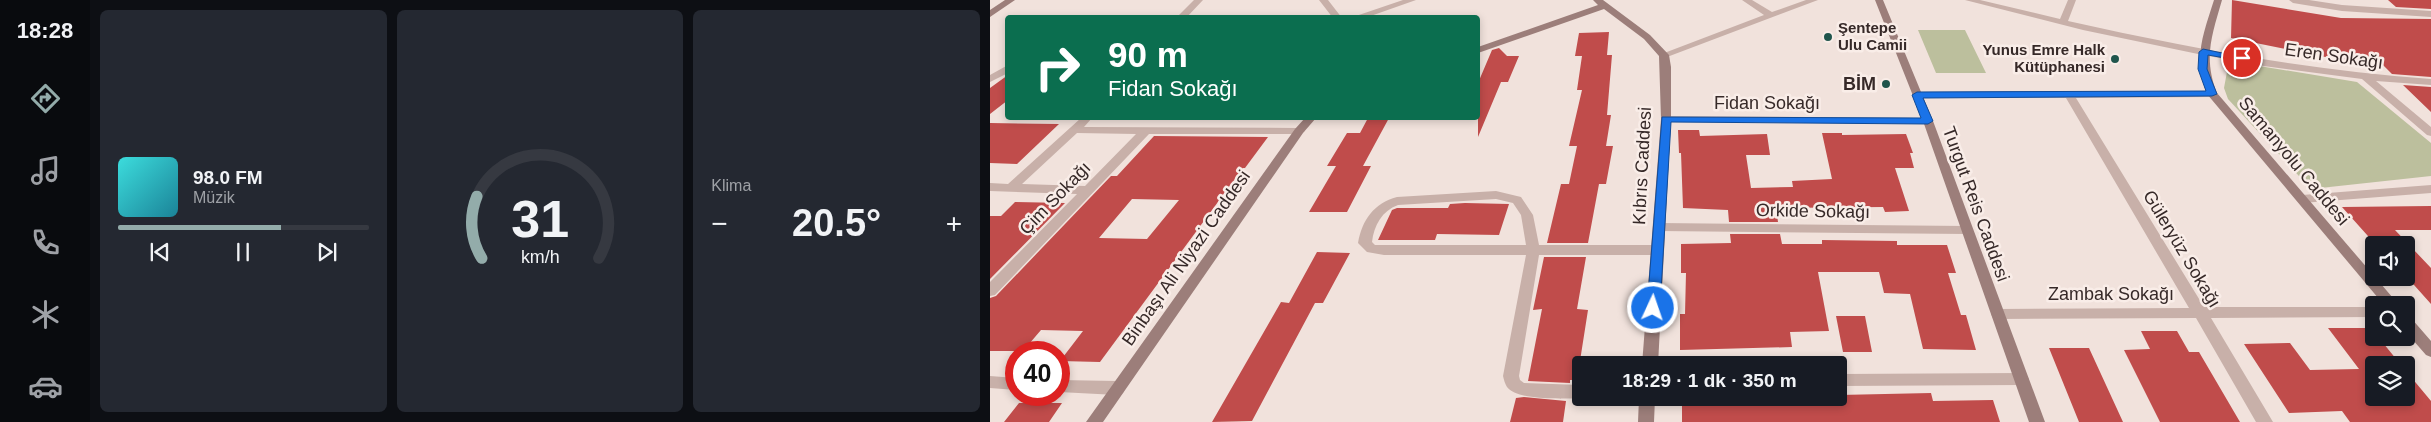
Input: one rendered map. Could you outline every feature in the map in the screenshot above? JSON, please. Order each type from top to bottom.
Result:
[{"type":"street","points":[[990,14],[1011,0]]},
{"type":"street","points":[[1183,15],[1199,0]]},
{"type":"street","points":[[1323,0],[1336,15]]},
{"type":"street","points":[[1364,15],[1412,0]]},
{"type":"street","points":[[1746,0],[1772,16]]},
{"type":"street","points":[[1480,49],[1601,3],[1647,37],[1664,55],[1814,0]]},
{"type":"street","name":"Turgut Reis Caddesi","points":[[1879,0],[1928,121],[2037,422]]},
{"type":"street","name":"Eren Sokağı","points":[[1969,0],[2203,52],[2366,78],[2431,82]]},
{"type":"street","points":[[2063,22],[2072,0]]},
{"type":"street","name":"Samanyolu Caddesi","points":[[2218,0],[2203,52],[2203,69],[2212,94],[2384,296]]},
{"type":"street","points":[[2293,0],[2342,8],[2431,14]]},
{"type":"street","name":"Kıbrıs Caddesi","points":[[1651,356],[1666,119],[1664,55]]},
{"type":"street","points":[[990,79],[1005,70]]},
{"type":"street","points":[[2366,78],[2431,133]]},
{"type":"street","name":"Güleryüz Sokağı","points":[[2069,94],[2197,312],[2265,422]]},
{"type":"street","points":[[1917,95],[2212,94]]},
{"type":"street","name":"Fidan Sokağı","points":[[1666,119],[1928,121]]},
{"type":"street","points":[[1011,188],[1085,120]]},
{"type":"street","name":"Binbaşı Ali Niyazi Caddesi","points":[[1094,422],[1308,120]]},
{"type":"street","points":[[1074,130],[1299,131]]},
{"type":"street","name":"Çim Sokağı","points":[[990,291],[1146,130]]},
{"type":"street","points":[[990,187],[1088,190]]},
{"type":"street","points":[[2302,199],[2431,188]]},
{"type":"street","points":[[1572,392],[1521,389],[1513,384],[1511,376],[1533,250],[1527,215],[1518,200],[1496,195],[1397,201],[1387,204],[1380,209],[1372,222],[1366,235],[1365,244],[1372,249],[1384,250],[1533,250],[1657,250]]},
{"type":"street","name":"Orkide Sokağı","points":[[1659,227],[1966,230]]},
{"type":"street","name":"Zambak Sokağı","points":[[1998,314],[2365,312]]},
{"type":"street","points":[[2415,332],[2431,351]]},
{"type":"street","points":[[1847,380],[2021,379]]},
{"type":"street","points":[[990,382],[1005,383]]},
{"type":"street","points":[[1070,386],[1117,388]]},
{"type":"street","points":[[1646,422],[1647,406]]},
{"type":"green space","points":[[1918,30],[1965,30],[1986,73],[1936,73]]},
{"type":"green space","points":[[2229,61],[2357,82],[2431,143],[2431,176],[2311,189],[2228,99],[2224,88]]},
{"type":"building","points":[[2232,0],[2341,18],[2431,19],[2431,77],[2392,74],[2381,63],[2350,62],[2231,38]]},
{"type":"building","points":[[2388,0],[2431,0],[2431,9],[2396,7]]},
{"type":"building","points":[[1609,32],[1607,55],[1612,55],[1607,115],[1611,115],[1606,146],[1613,146],[1606,184],[1599,184],[1588,243],[1547,243],[1561,184],[1569,184],[1577,146],[1569,146],[1582,90],[1577,90],[1582,56],[1575,56],[1579,33]]},
{"type":"building","points":[[1499,48],[1507,56],[1519,56],[1508,82],[1501,82],[1478,137],[1480,78],[1492,50]]},
{"type":"building","points":[[1005,77],[1005,102],[990,114],[990,88]]},
{"type":"building","points":[[2403,85],[2431,87],[2431,112]]},
{"type":"building","points":[[1367,120],[1388,120],[1363,166],[1371,166],[1347,212],[1309,212],[1336,166],[1327,166],[1347,133],[1360,133]]},
{"type":"building","points":[[990,123],[1059,124],[1017,164],[990,163]]},
{"type":"building","points":[[1678,130],[1699,130],[1700,136],[1767,134],[1770,155],[1746,155],[1751,188],[1793,187],[1792,181],[1832,179],[1822,133],[1842,133],[1842,135],[1906,134],[1913,153],[1910,153],[1914,168],[1895,168],[1909,211],[1885,212],[1883,207],[1776,208],[1778,222],[1729,222],[1728,210],[1683,208],[1681,153],[1679,153]]},
{"type":"building","points":[[1154,136],[1268,137],[1100,362],[1070,361],[1070,348],[1083,331],[1041,330],[1032,341],[1005,341],[1005,351],[990,351],[990,298],[996,296],[1111,176],[1117,176]],"holes":[[[1132,199],[1179,200],[1147,239],[1099,238]]]},
{"type":"building","points":[[1015,202],[1065,203],[990,279],[990,216],[1001,216]]},
{"type":"building","points":[[1450,204],[1509,204],[1499,235],[1437,234],[1435,240],[1378,240],[1392,210],[1397,208],[1448,208]]},
{"type":"building","points":[[2431,206],[2431,230],[2395,230],[2401,236],[2368,236],[2342,207]]},
{"type":"building","points":[[1730,234],[1780,234],[1782,244],[1822,244],[1822,240],[1897,241],[1897,245],[1947,245],[1956,273],[1948,273],[1961,315],[1966,315],[1976,350],[1923,349],[1910,294],[1884,293],[1879,272],[1818,272],[1829,331],[1790,332],[1792,347],[1680,350],[1680,314],[1685,314],[1686,273],[1681,273],[1681,244],[1731,243]]},
{"type":"building","points":[[2415,251],[2431,268],[2431,304],[2415,286]]},
{"type":"building","points":[[1317,252],[1350,253],[1323,303],[1315,303],[1252,421],[1212,422],[1281,302],[1289,303]]},
{"type":"building","points":[[1544,257],[1586,257],[1577,309],[1588,310],[1581,356],[1572,356],[1572,380],[1570,380],[1570,383],[1528,381],[1542,309],[1533,310]]},
{"type":"building","points":[[1836,316],[1865,316],[1872,352],[1843,352]]},
{"type":"building","points":[[2328,328],[2365,328],[2365,346],[2386,346],[2394,356],[2365,356],[2365,406],[2415,406],[2415,382],[2431,401],[2431,422],[2350,422],[2342,411],[2289,413],[2244,344],[2290,343],[2310,370],[2359,369]]},
{"type":"building","points":[[2141,331],[2177,331],[2189,352],[2199,352],[2240,422],[2160,422],[2124,350],[2150,349]]},
{"type":"building","points":[[2049,348],[2089,348],[2123,422],[2079,422]]},
{"type":"building","points":[[1931,393],[1933,401],[1993,400],[2000,422],[1682,422],[1682,406],[1847,406],[1847,395]]},
{"type":"building","points":[[1516,398],[1566,401],[1563,422],[1510,422]]},
{"type":"building","points":[[1017,406],[1060,406],[1049,422],[1004,422]]},
{"type":"place","name":"Şentepe Ulu Camii","points":[[1828,37]]},
{"type":"place","name":"Yunus Emre Halk Kütüphanesi","points":[[2115,59]]},
{"type":"place","name":"BİM","points":[[1886,84]]},
{"type":"route","points":[[1653,308],[1666,119],[1928,121],[1917,95],[2212,94],[2203,69],[2203,52],[2242,58]]}]
